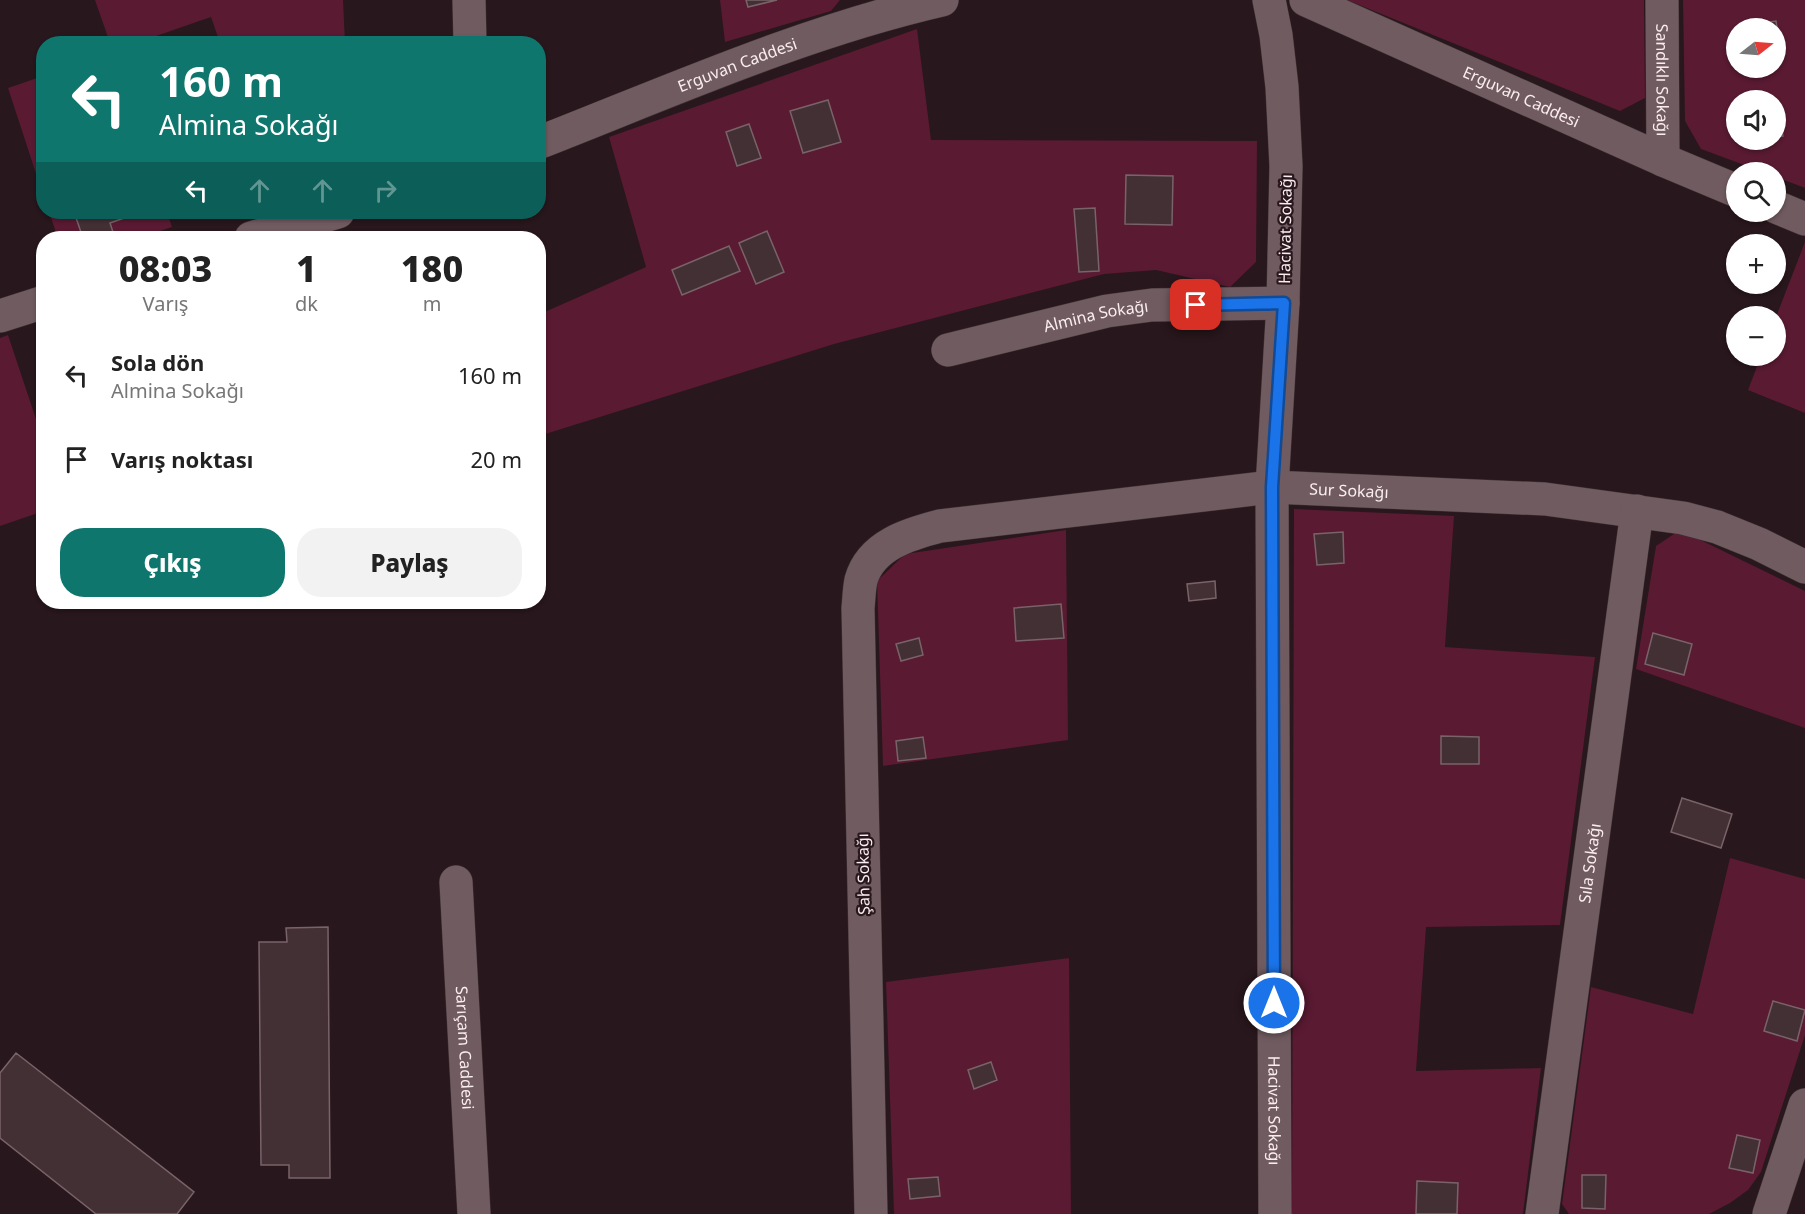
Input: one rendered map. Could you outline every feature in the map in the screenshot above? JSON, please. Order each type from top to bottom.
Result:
[{"type":"street","points":[[469,0],[470,36]]},
{"type":"street","name":"Erguvan Caddesi","points":[[546,140],[877,8],[942,0]]},
{"type":"street","name":"Hacivat Sokağı","points":[[1269,0],[1282,87],[1286,166],[1284,303],[1272,487],[1275,1214]]},
{"type":"street","name":"Erguvan Caddesi","points":[[1306,0],[1726,186]]},
{"type":"street","name":"Sandıklı Sokağı","points":[[1662,0],[1663,160]]},
{"type":"street","points":[[1786,211],[1805,219]]},
{"type":"street","points":[[274,231],[314,219]]},
{"type":"street","name":"Almina Sokağı","points":[[948,350],[1107,311],[1152,305],[1284,303]]},
{"type":"street","points":[[0,316],[36,305]]},
{"type":"street","name":"Sur Sokağı","points":[[888,545],[912,533],[940,526],[1272,487],[1545,499],[1683,518],[1717,527],[1759,544],[1805,567]]},
{"type":"street","name":"Sıla Sokağı","points":[[1542,1214],[1637,512]]},
{"type":"street","name":"Şah Sokağı","points":[[871,1214],[858,608],[862,579],[872,559],[888,545]]},
{"type":"street","name":"Sarıçam Caddesi","points":[[456,882],[474,1214]]},
{"type":"street","points":[[1769,1214],[1805,1105]]},
{"type":"shaded area","points":[[95,0],[343,0],[345,36],[218,36],[211,17],[156,36],[108,36]]},
{"type":"shaded area","points":[[720,0],[840,0],[831,11],[725,42]]},
{"type":"shaded area","points":[[1347,0],[1644,0],[1645,98],[1620,111]]},
{"type":"shaded area","points":[[1683,0],[1805,0],[1805,188],[1786,181],[1786,162],[1736,162],[1701,149],[1685,121]]},
{"type":"shaded area","points":[[917,29],[931,140],[1257,141],[1256,262],[1230,287],[1156,270],[1104,274],[834,344],[546,434],[546,311],[646,267],[609,137]]},
{"type":"shaded area","points":[[36,79],[36,174],[8,88]]},
{"type":"shaded area","points":[[51,219],[169,219],[172,227],[160,231],[56,231]]},
{"type":"shaded area","points":[[1805,242],[1805,413],[1748,390],[1757,366],[1786,366],[1786,306],[1780,306]]},
{"type":"shaded area","points":[[8,335],[36,419],[36,514],[0,526],[0,338]]},
{"type":"shaded area","points":[[1294,509],[1454,516],[1445,647],[1595,657],[1560,925],[1426,927],[1416,1071],[1541,1068],[1523,1214],[1292,1214]]},
{"type":"shaded area","points":[[1066,530],[1068,740],[883,766],[877,581],[905,554]]},
{"type":"shaded area","points":[[1680,530],[1805,591],[1805,728],[1636,669],[1656,546]]},
{"type":"shaded area","points":[[1730,858],[1805,879],[1805,1035],[1761,1172],[1748,1190],[1709,1214],[1569,1214],[1562,1204],[1591,987],[1693,1014]]},
{"type":"shaded area","points":[[1069,958],[1071,1214],[894,1214],[886,982]]},
{"type":"building","points":[[746,0],[777,0],[748,7]]},
{"type":"building","points":[[828,100],[841,142],[803,153],[790,111]]},
{"type":"building","points":[[749,124],[761,158],[737,166],[726,132]]},
{"type":"building","points":[[1126,175],[1173,176],[1172,225],[1125,224]]},
{"type":"building","points":[[1095,208],[1099,271],[1079,272],[1074,209]]},
{"type":"building","points":[[76,219],[121,219],[110,223],[113,231],[81,231]]},
{"type":"building","points":[[767,231],[784,272],[756,284],[739,243]]},
{"type":"building","points":[[729,246],[740,271],[682,295],[672,270]]},
{"type":"building","points":[[1343,532],[1344,563],[1317,565],[1314,534]]},
{"type":"building","points":[[1215,581],[1216,598],[1189,601],[1187,584]]},
{"type":"building","points":[[1061,604],[1064,638],[1016,641],[1014,608]]},
{"type":"building","points":[[1653,633],[1692,644],[1684,675],[1645,664]]},
{"type":"building","points":[[919,638],[923,655],[901,661],[896,644]]},
{"type":"building","points":[[1441,736],[1479,737],[1479,764],[1441,764]]},
{"type":"building","points":[[923,737],[926,758],[898,761],[896,741]]},
{"type":"building","points":[[1682,798],[1732,814],[1721,848],[1671,832]]},
{"type":"building","points":[[328,927],[330,1178],[289,1178],[289,1165],[261,1165],[259,942],[287,942],[286,928]]},
{"type":"building","points":[[1773,1001],[1805,1010],[1797,1041],[1764,1031]]},
{"type":"building","points":[[16,1053],[194,1192],[177,1214],[96,1214],[0,1138],[0,1073]]},
{"type":"building","points":[[991,1062],[997,1080],[974,1089],[968,1070]]},
{"type":"building","points":[[1737,1135],[1760,1140],[1753,1173],[1729,1168]]},
{"type":"building","points":[[1582,1175],[1606,1175],[1605,1209],[1582,1208]]},
{"type":"building","points":[[938,1177],[940,1196],[910,1199],[908,1179]]},
{"type":"building","points":[[1417,1181],[1458,1183],[1457,1214],[1416,1214]]},
{"type":"route","points":[[1196,305],[1284,303],[1272,487],[1274,1003]]}]
